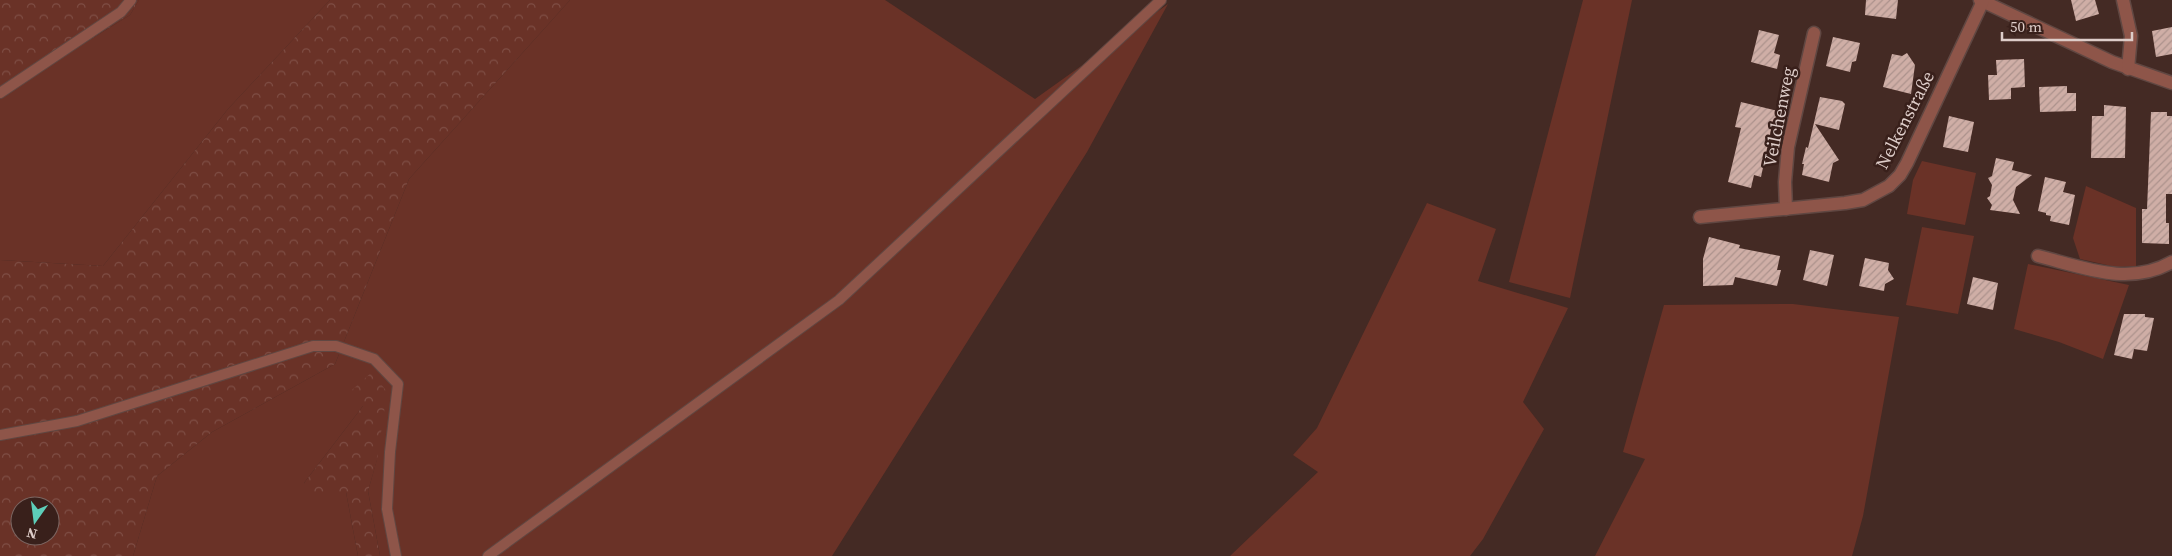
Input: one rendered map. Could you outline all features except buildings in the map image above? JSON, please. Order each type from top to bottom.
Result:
[{"type":"street","points":[[2123,0],[2131,36],[2128,69]]},
{"type":"street","points":[[1981,1],[2128,69],[2172,83]]},
{"type":"street","name":"Nelkenstraße","points":[[1700,216],[1845,203],[1863,200],[1889,186],[1900,175],[1981,1]]},
{"type":"street","name":"Veilchenweg","points":[[1786,209],[1785,182],[1788,147],[1814,33]]},
{"type":"street","points":[[2038,256],[2101,272],[2124,275],[2144,274],[2172,262]]},
{"type":"lane","points":[[0,93],[121,12],[131,0]]},
{"type":"lane","points":[[488,556],[839,300],[1161,0]]},
{"type":"lane","points":[[0,435],[77,421],[313,346],[336,346],[374,359],[398,384],[390,452],[387,509],[396,556]]},
{"type":"green space","points":[[0,0],[139,0],[130,15],[0,95]]},
{"type":"green space","points":[[139,0],[330,0],[228,109],[103,266],[0,260],[0,95],[130,15]]},
{"type":"green space","points":[[330,0],[570,0],[409,179],[335,364],[212,432],[157,476],[133,556],[0,556],[0,260],[103,266],[228,109]]},
{"type":"green space","points":[[570,0],[885,0],[1035,99],[1168,4],[1087,152],[832,556],[380,556],[368,491],[377,459],[363,406],[304,483],[346,492],[358,556],[133,556],[157,476],[212,432],[335,364],[409,179]]},
{"type":"green space","points":[[1583,0],[1632,0],[1570,298],[1509,282]]},
{"type":"green space","points":[[1922,161],[1976,173],[1965,225],[1907,214],[1913,180]]},
{"type":"green space","points":[[2086,186],[2136,208],[2136,266],[2116,267],[2080,259],[2073,238]]},
{"type":"green space","points":[[1427,203],[1496,229],[1478,281],[1568,308],[1523,402],[1544,429],[1483,539],[1470,556],[1230,556],[1318,472],[1293,455],[1317,428]]},
{"type":"green space","points":[[1922,227],[1974,236],[1958,314],[1906,305]]},
{"type":"green space","points":[[2028,264],[2129,285],[2103,359],[2059,342],[2014,329]]},
{"type":"green space","points":[[1793,304],[1899,317],[1863,516],[1852,556],[1595,556],[1645,459],[1623,452],[1664,305]]},
{"type":"green space","points":[[372,372],[387,392],[377,460],[368,491],[380,556],[358,556],[346,492],[320,500],[304,483],[363,406],[352,390]]}]
